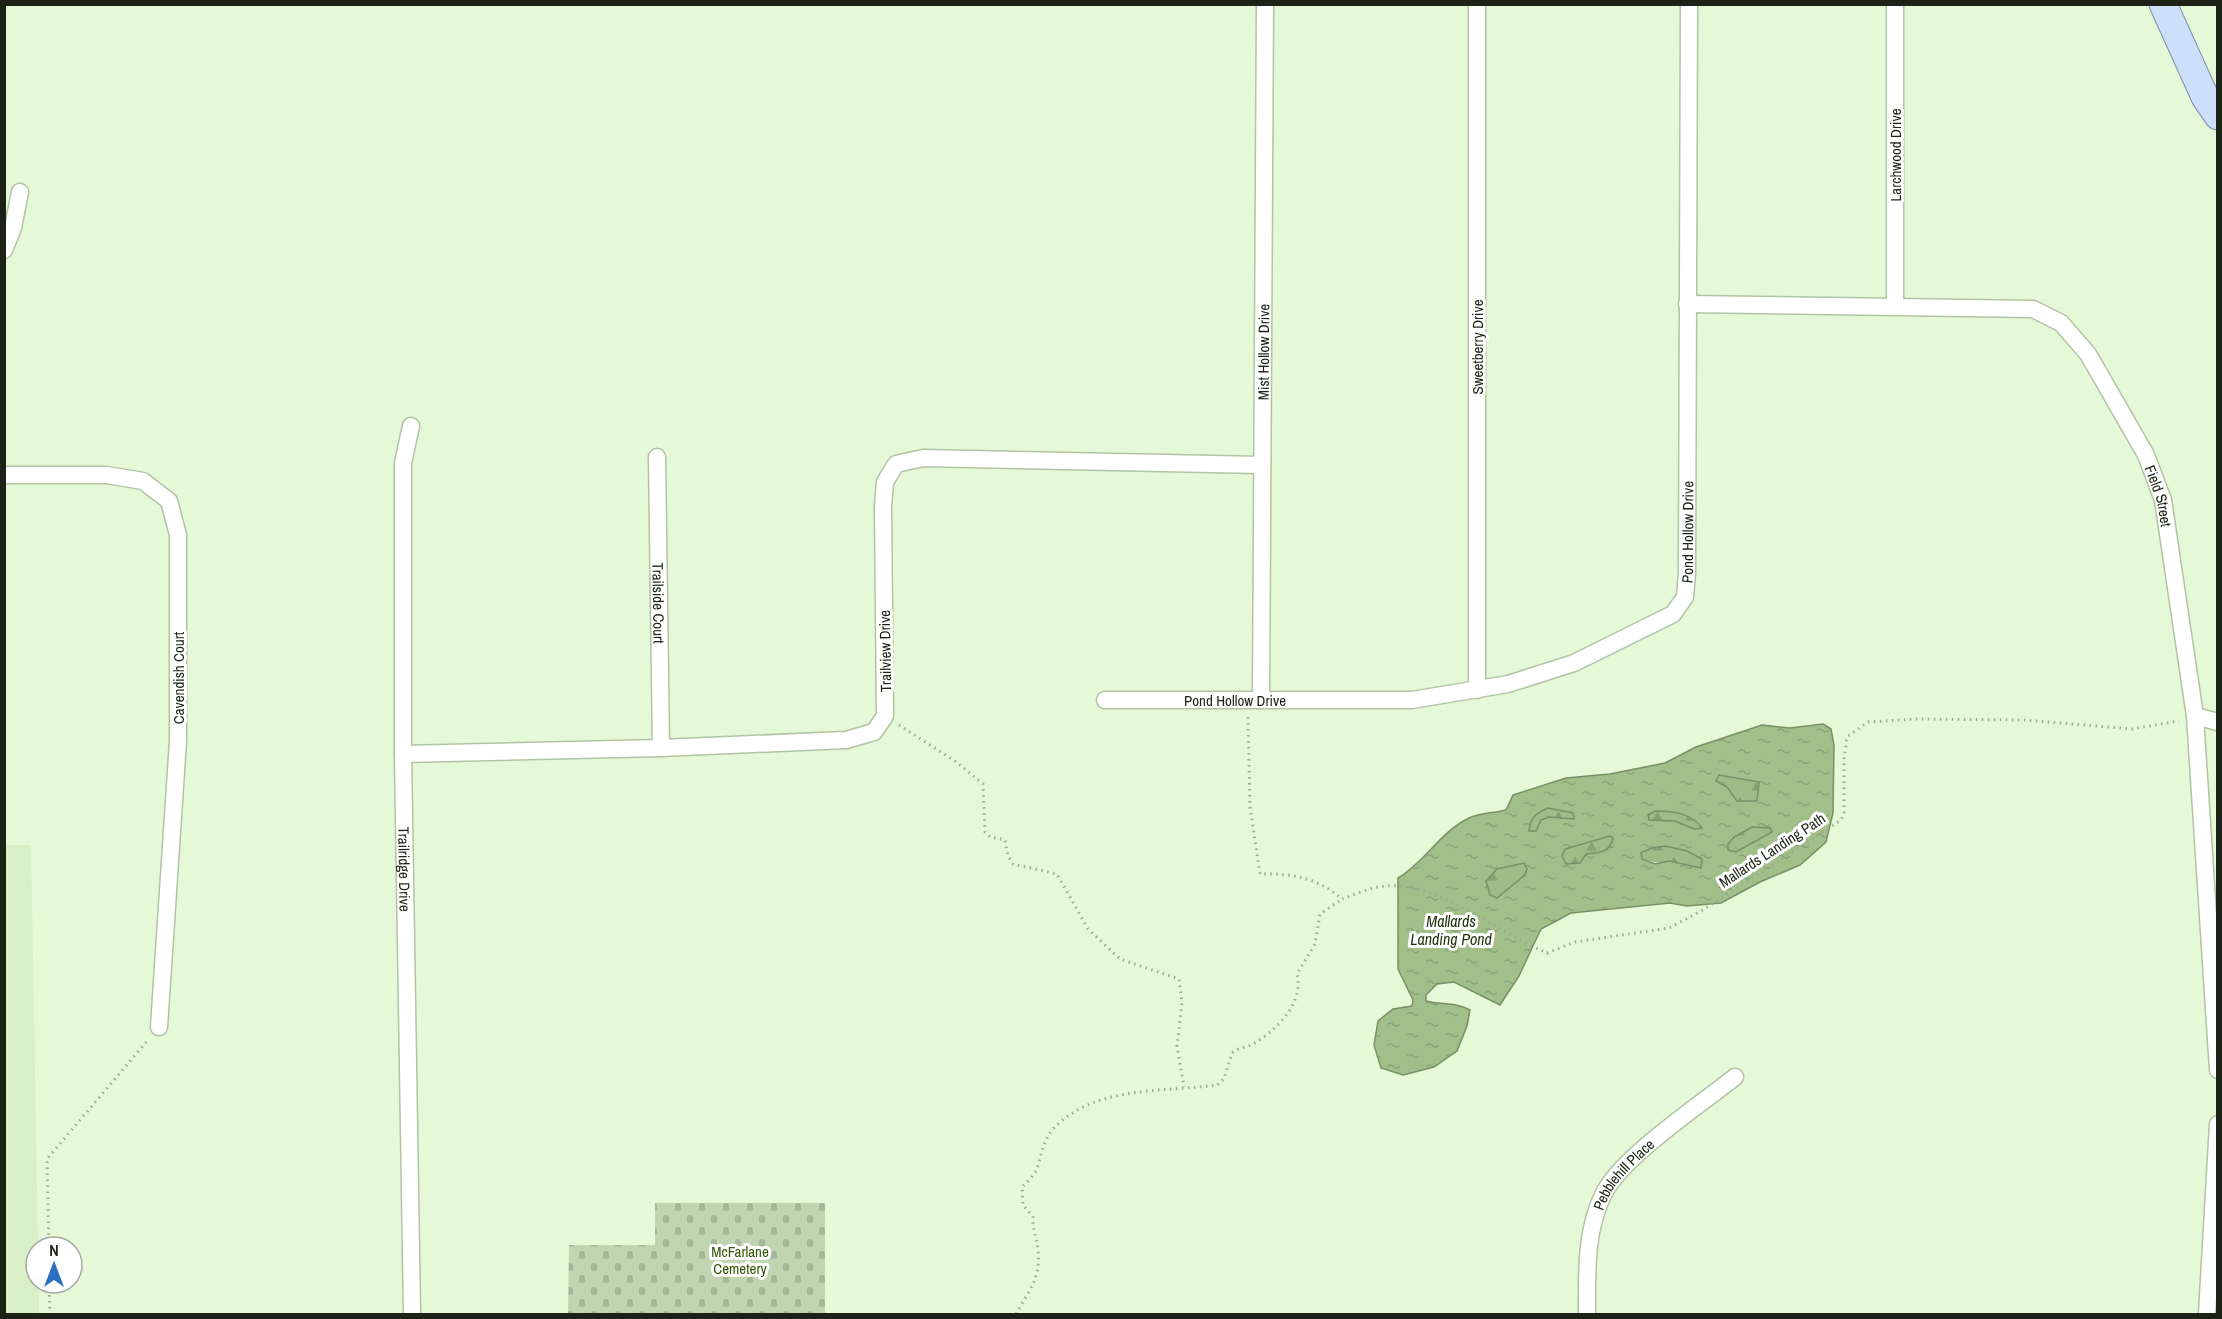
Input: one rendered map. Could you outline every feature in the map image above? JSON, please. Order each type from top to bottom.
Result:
[{"type":"main road","points":[[2163,4],[2205,97],[2217,116]]},
{"type":"street","name":"Mist Hollow Drive","points":[[1254,700],[1261,465],[1265,4]]},
{"type":"street","name":"Sweetberry Drive","points":[[1477,4],[1477,690]]},
{"type":"street","name":"Pond Hollow Drive","points":[[1105,700],[1412,700],[1508,684],[1574,663],[1673,614],[1685,597],[1689,4]]},
{"type":"street","name":"Larchwood Drive","points":[[1895,4],[1895,306]]},
{"type":"street","points":[[4,250],[13,228],[20,192]]},
{"type":"street","name":"Field Street","points":[[1687,304],[2033,309],[2061,323],[2088,354],[2146,455],[2163,500],[2195,716],[2217,1070]]},
{"type":"street","name":"Trailridge Drive","points":[[411,426],[403,464],[403,754],[412,1314]]},
{"type":"street","name":"Trailside Court","points":[[657,457],[661,748]]},
{"type":"street","name":"Trailview Drive","points":[[885,716],[883,506],[885,482],[896,464],[922,458],[1261,465]]},
{"type":"street","name":"Cavendish Court","points":[[4,475],[107,475],[143,481],[169,501],[178,535],[178,741],[159,1027]]},
{"type":"street","points":[[403,754],[661,748],[846,740],[874,732],[885,716]]},
{"type":"street","points":[[2195,716],[2217,722]]},
{"type":"street","name":"Pebblehill Place","points":[[1587,1314],[1588,1256],[1592,1225],[1605,1192],[1627,1164],[1735,1077]]},
{"type":"street","points":[[2206,1314],[2217,1124]]},
{"type":"path","points":[[1254,700],[1250,807],[1260,874],[1304,876],[1326,885],[1342,899]]},
{"type":"path","points":[[885,716],[955,761],[983,784],[985,832],[990,837],[1005,840],[1008,856],[1013,864],[1057,873],[1088,929],[1120,959],[1179,979],[1182,1003],[1177,1046],[1184,1087]]},
{"type":"path","name":"Mallards Landing Path","points":[[1016,1314],[1037,1280],[1039,1271],[1038,1246],[1032,1231],[1033,1217],[1023,1205],[1022,1187],[1036,1171],[1042,1146],[1057,1124],[1090,1104],[1142,1092],[1217,1084],[1224,1079],[1232,1053],[1264,1037],[1295,1004],[1299,990],[1298,974],[1315,944],[1320,914],[1342,899],[1387,886],[1429,892],[1521,942],[1547,953],[1575,942],[1669,928],[1701,911],[1841,820],[1844,813],[1844,760],[1847,737],[1868,722],[1961,718],[2132,729],[2171,724],[2195,716]]},
{"type":"path","points":[[49,1235],[47,1159],[159,1027]]},
{"type":"path","points":[[49,1295],[50,1314]]},
{"type":"shaded area","points":[[5,845],[31,845],[38,1235],[24,1235],[24,1295],[39,1295],[39,1314],[5,1314]]},
{"type":"green space","points":[[1719,775],[1759,781],[1757,801],[1737,801],[1727,787],[1715,781]]},
{"type":"green space","points":[[1548,808],[1573,813],[1574,820],[1549,817],[1536,831],[1529,831],[1534,816]]},
{"type":"green space","points":[[1655,811],[1681,814],[1692,819],[1702,828],[1694,829],[1675,821],[1649,820],[1648,815]]},
{"type":"green space","points":[[1753,827],[1770,828],[1772,832],[1736,852],[1728,850],[1728,844],[1733,837]]},
{"type":"green space","points":[[1610,836],[1614,837],[1607,849],[1586,854],[1581,863],[1566,864],[1562,856],[1565,849]]},
{"type":"green space","points":[[1665,846],[1687,851],[1702,859],[1701,869],[1685,864],[1643,859],[1641,854],[1652,848]]},
{"type":"green space","points":[[1524,863],[1527,869],[1525,875],[1497,898],[1490,895],[1485,881],[1497,869]]},
{"type":"green space","name":"McFarlane Cemetery","points":[[655,1203],[825,1203],[825,1314],[568,1314],[569,1245],[655,1245]]},
{"type":"water","name":"Mallards Landing Pond","points":[[1823,724],[1831,729],[1834,745],[1833,813],[1826,842],[1800,865],[1760,882],[1721,903],[1687,906],[1670,903],[1571,913],[1541,929],[1519,976],[1500,1005],[1454,982],[1437,984],[1426,995],[1426,1001],[1465,1007],[1470,1010],[1467,1026],[1457,1051],[1434,1067],[1403,1075],[1381,1068],[1374,1045],[1378,1021],[1393,1009],[1412,1006],[1413,1000],[1398,969],[1398,878],[1416,864],[1449,831],[1473,816],[1506,810],[1513,795],[1566,778],[1610,774],[1665,763],[1696,747],[1762,725],[1790,728]],"holes":[[[1719,775],[1759,782],[1757,801],[1737,801],[1727,787],[1716,781]],[[1548,808],[1573,813],[1574,819],[1549,817],[1541,820],[1536,831],[1529,831],[1532,819]],[[1655,811],[1675,812],[1693,819],[1702,828],[1694,829],[1675,821],[1649,820],[1648,815]],[[1752,827],[1770,828],[1772,832],[1736,852],[1728,850],[1728,844],[1734,837]],[[1610,836],[1613,838],[1607,849],[1586,854],[1580,863],[1566,864],[1562,856],[1565,849]],[[1665,846],[1687,851],[1702,859],[1701,868],[1669,861],[1655,864],[1642,859],[1641,853]],[[1524,863],[1527,869],[1525,875],[1497,898],[1490,895],[1486,881],[1497,869]]]}]
